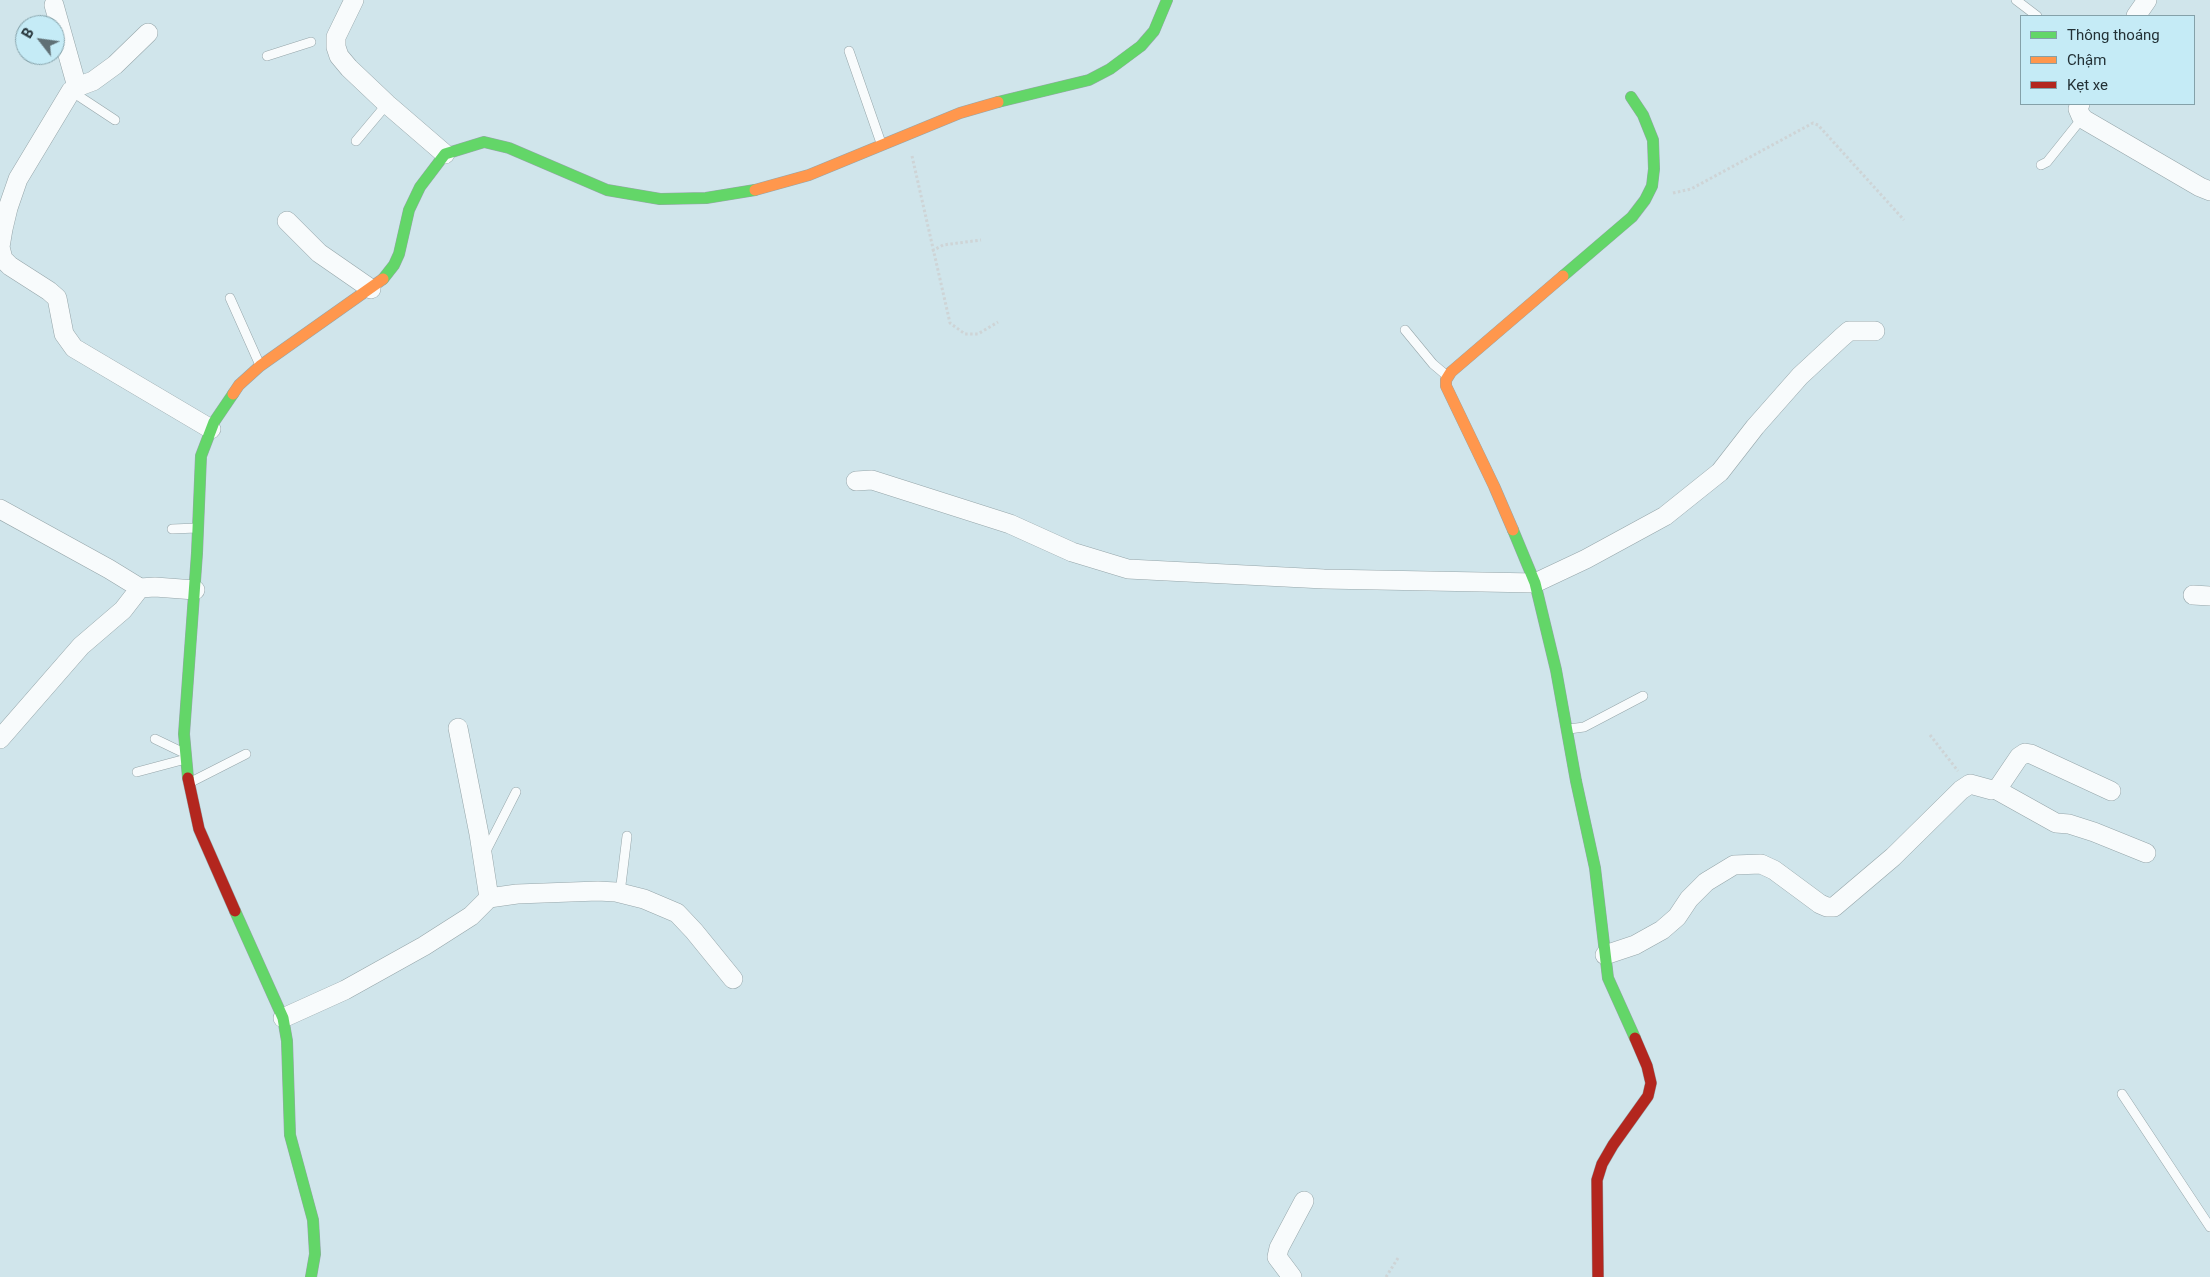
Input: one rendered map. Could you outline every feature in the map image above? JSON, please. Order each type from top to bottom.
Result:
[{"type":"street","points":[[354,0],[333,38],[339,56],[387,104],[445,154]]},
{"type":"street","points":[[311,1277],[316,1254],[313,1220],[290,1136],[287,1041],[283,1018],[199,828],[188,784],[185,756],[184,734],[195,590],[201,456],[211,429],[238,385],[260,366],[381,281],[394,265],[399,254],[409,210],[420,186],[445,154],[484,142],[509,148],[607,190],[660,199],[706,198],[762,189],[809,175],[960,113],[988,104],[1089,80],[1110,70],[1141,46],[1154,31],[1167,0]]},
{"type":"street","points":[[2137,15],[2147,0]]},
{"type":"street","points":[[54,5],[74,89]]},
{"type":"street","points":[[148,33],[115,65],[93,81],[74,89],[18,179],[8,208],[0,247],[3,259],[10,266],[49,290],[57,298],[64,334],[74,348],[211,429]]},
{"type":"street","points":[[1598,1277],[1597,1180],[1602,1164],[1613,1145],[1645,1102],[1650,1083],[1647,1066],[1611,989],[1595,868],[1566,730],[1556,670],[1535,583],[1494,486],[1446,386],[1448,377],[1632,217],[1647,196],[1652,186],[1654,169],[1653,140],[1643,115],[1631,97]]},
{"type":"street","points":[[2081,110],[2109,134],[2210,191]]},
{"type":"street","points":[[288,221],[319,253],[371,289]]},
{"type":"street","points":[[856,480],[872,480],[1010,524],[1072,552],[1128,570],[1324,579],[1535,583],[1586,559],[1665,516],[1720,472],[1787,390],[1841,338],[1849,331],[1875,331]]},
{"type":"street","points":[[0,509],[102,564],[140,588],[155,587],[195,590]]},
{"type":"street","points":[[3,731],[81,646],[123,610],[140,588]]},
{"type":"street","points":[[458,728],[489,898]]},
{"type":"street","points":[[1995,789],[1998,788],[2019,757],[2025,753],[2031,754],[2110,791]]},
{"type":"street","points":[[1605,955],[1635,945],[1662,930],[1678,917],[1689,899],[1706,882],[1734,865],[1761,864],[1774,870],[1820,904],[1827,907],[1834,906],[1893,857],[1960,790],[1970,784],[1992,790],[1995,789],[2056,823],[2069,824],[2094,832],[2146,852]]},
{"type":"street","points":[[283,1018],[345,990],[424,946],[471,916],[489,898],[598,891],[620,893],[644,899],[677,913],[694,930],[733,979]]},
{"type":"street","points":[[1292,1277],[1277,1257],[1279,1248],[1304,1201]]},
{"type":"lane","points":[[2016,0],[2036,15]]},
{"type":"lane","points":[[267,56],[311,42]]},
{"type":"lane","points":[[849,51],[882,146]]},
{"type":"lane","points":[[74,89],[115,120]]},
{"type":"lane","points":[[356,141],[387,104]]},
{"type":"lane","points":[[2041,165],[2047,162],[2081,110]]},
{"type":"lane","points":[[230,298],[260,366]]},
{"type":"lane","points":[[1404,330],[1433,364],[1448,377]]},
{"type":"lane","points":[[172,529],[198,528]]},
{"type":"lane","points":[[1566,730],[1584,727],[1643,696]]},
{"type":"lane","points":[[156,739],[185,756]]},
{"type":"lane","points":[[188,784],[246,754]]},
{"type":"lane","points":[[137,772],[185,756]]},
{"type":"lane","points":[[483,858],[516,792]]},
{"type":"lane","points":[[620,893],[627,836]]},
{"type":"lane","points":[[2122,1094],[2210,1227]]},
{"type":"path","points":[[1647,196],[1691,189],[1813,123],[1818,125],[1904,220]]},
{"type":"path","points":[[907,136],[950,323],[964,334],[978,334],[998,322]]},
{"type":"path","points":[[932,251],[943,245],[981,240]]},
{"type":"path","points":[[1930,734],[1949,761],[1970,784]]},
{"type":"path","points":[[1386,1277],[1398,1258]]},
{"type":"traffic: fast","points":[[998,102],[1089,80],[1110,69],[1141,46],[1154,31],[1167,0]]},
{"type":"traffic: fast","points":[[1563,276],[1632,217],[1645,200],[1652,186],[1654,169],[1653,140],[1643,115],[1631,97]]},
{"type":"traffic: fast","points":[[383,279],[394,265],[399,254],[409,210],[420,187],[445,154],[484,142],[509,148],[607,190],[660,199],[706,198],[755,190]]},
{"type":"traffic: fast","points":[[188,778],[184,734],[197,553],[201,456],[214,422],[233,394]]},
{"type":"traffic: fast","points":[[1513,530],[1535,583],[1556,670],[1576,781],[1595,868],[1608,978],[1635,1038]]},
{"type":"traffic: fast","points":[[235,911],[283,1018],[287,1041],[290,1135],[313,1220],[315,1254],[311,1277]]},
{"type":"traffic: slow","points":[[755,190],[809,175],[960,113],[998,102]]},
{"type":"traffic: slow","points":[[1513,530],[1446,386],[1446,380],[1451,372],[1563,276]]},
{"type":"traffic: slow","points":[[233,394],[239,385],[260,366],[383,279]]},
{"type":"traffic: jam","points":[[188,778],[199,829],[235,911]]},
{"type":"traffic: jam","points":[[1598,1277],[1597,1180],[1602,1164],[1613,1145],[1648,1096],[1651,1083],[1647,1066],[1635,1038]]}]
